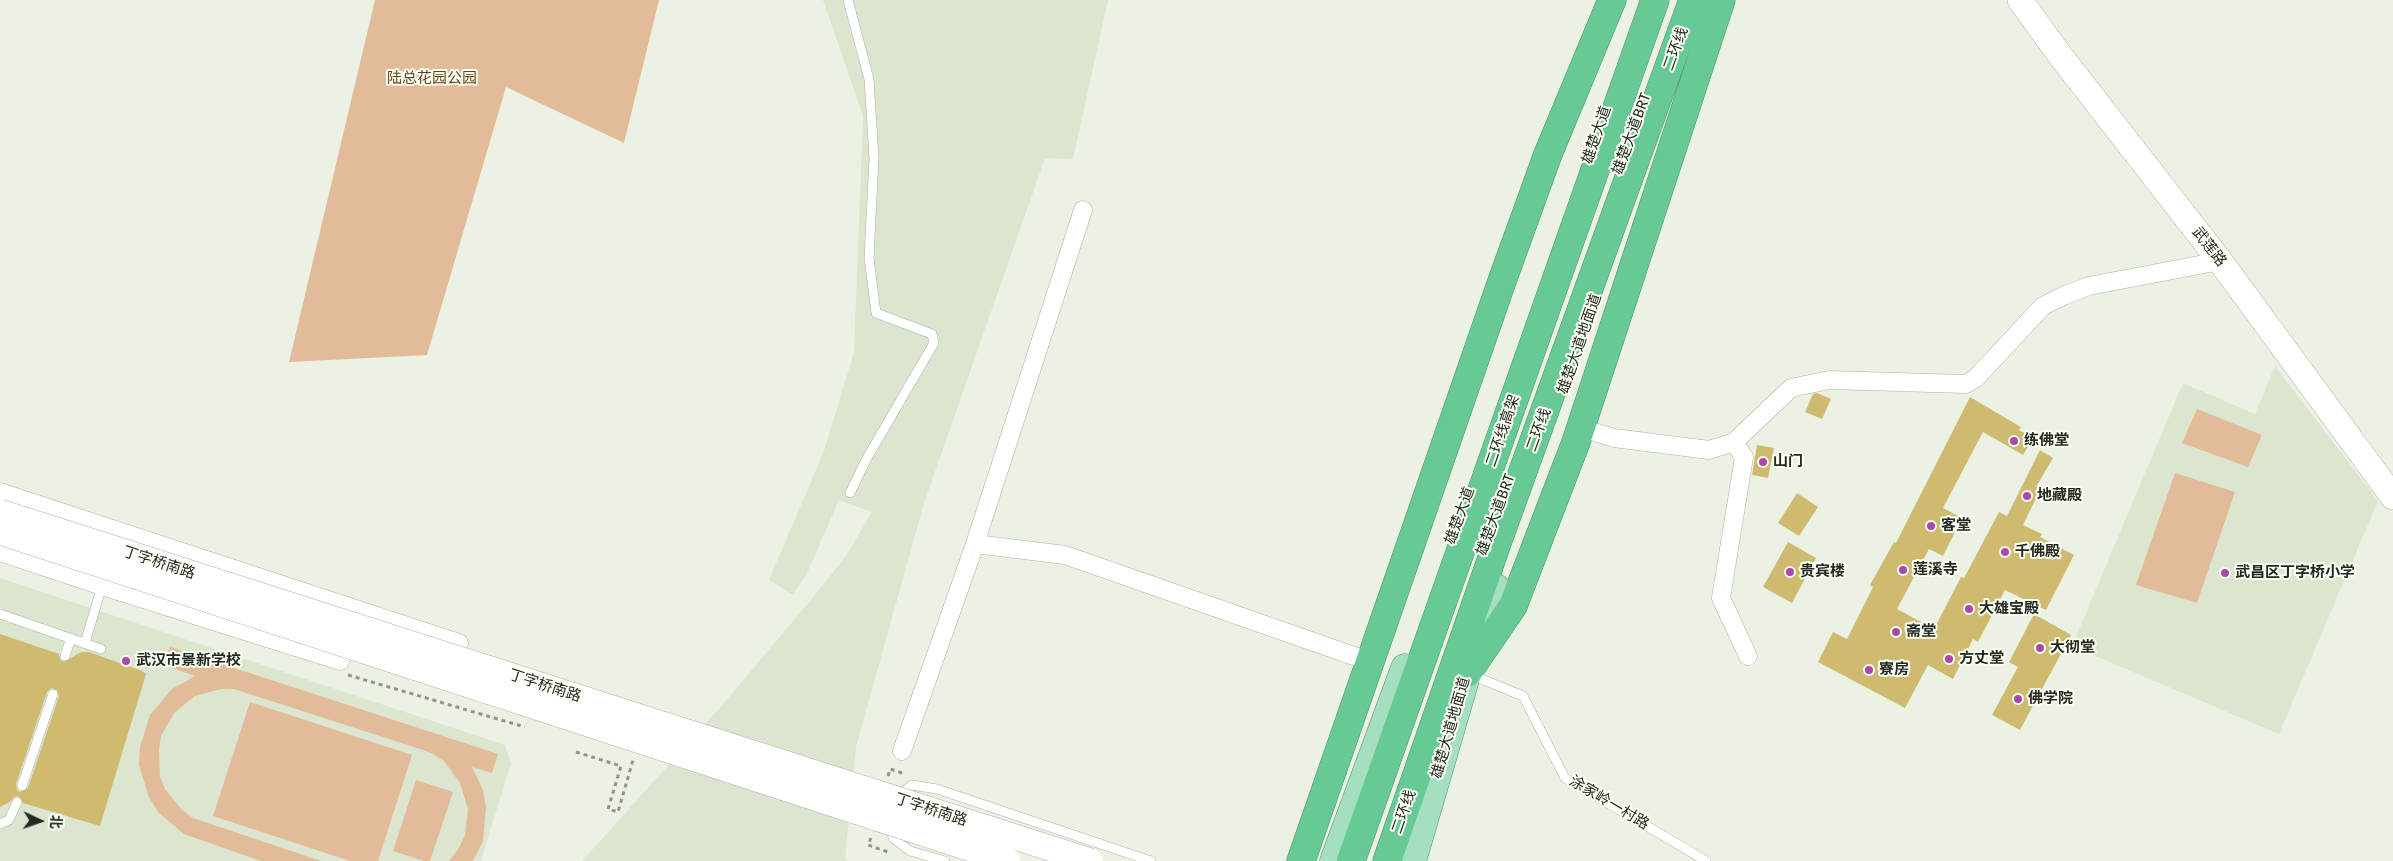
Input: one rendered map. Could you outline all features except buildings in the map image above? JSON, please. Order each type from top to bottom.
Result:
[{"type":"highway","points":[[1301,861],[1548,154],[1612,0]]},
{"type":"highway","name":"二环线高架","points":[[1351,861],[1655,0]]},
{"type":"highway","name":"二环线","points":[[1387,861],[1498,543],[1693,0]]},
{"type":"highway","points":[[1467,673],[1512,606],[1581,428],[1721,0]]},
{"type":"main road","name":"雄楚大道","points":[[1334,861],[1556,253],[1644,0]]},
{"type":"main road","name":"雄楚大道地面道","points":[[1412,861],[1467,673],[1699,0]]},
{"type":"main road","name":"武莲路","points":[[2020,0],[2059,54],[2220,261],[2393,497]]},
{"type":"main road","name":"丁字桥南路","points":[[0,512],[1090,861]]},
{"type":"main road","name":"丁字桥南路","points":[[0,532],[1008,861]]},
{"type":"street","points":[[902,751],[974,544],[1083,210]]},
{"type":"street","points":[[1581,428],[1614,438],[1709,450],[1734,442],[1791,388],[1829,380],[1966,384],[1976,378],[2044,306],[2056,299],[2089,286],[2220,261]]},
{"type":"street","points":[[1734,442],[1747,458],[1721,598],[1748,656]]},
{"type":"street","points":[[0,492],[459,643]]},
{"type":"street","points":[[974,544],[1065,556],[1371,662]]},
{"type":"street","points":[[0,552],[340,662],[356,609]]},
{"type":"lane","points":[[848,0],[869,79],[874,158],[869,258],[876,313],[932,334],[934,343],[867,458],[850,494]]},
{"type":"lane","points":[[84,643],[102,586]]},
{"type":"lane","points":[[0,614],[101,649]]},
{"type":"lane","points":[[65,656],[71,638]]},
{"type":"lane","name":"涂家岭一村路","points":[[1467,673],[1523,696],[1565,778],[1706,861]]},
{"type":"lane","points":[[22,786],[53,694]]},
{"type":"lane","points":[[945,861],[910,851],[892,838],[892,812],[898,794],[912,785],[937,789],[1151,861]]},
{"type":"lane","points":[[0,824],[9,820],[17,802]]},
{"type":"path","points":[[347,675],[528,728]]},
{"type":"path","points":[[576,752],[621,766],[608,809],[618,812],[633,760]]},
{"type":"path","points":[[624,757],[642,762]]},
{"type":"shaded area","points":[[823,0],[1108,0],[1073,159],[1045,158],[924,503],[856,747],[845,859],[849,861],[582,861],[719,709],[810,601],[846,556],[872,512],[839,500],[807,573],[793,595],[769,580],[824,451],[854,352],[863,116]]},
{"type":"shaded area","name":"武昌区丁字桥小学","points":[[2275,366],[2378,501],[2279,734],[2072,646],[2183,383],[2255,414]]},
{"type":"shaded area","name":"武汉市景新学校","points":[[0,578],[505,745],[511,763],[481,861],[0,861]]},
{"type":"green space","name":"陆总花园公园","points":[[375,0],[659,0],[624,143],[506,87],[427,355],[289,362]]},
{"type":"green space","points":[[2197,409],[2262,435],[2248,467],[2182,443]]},
{"type":"green space","points":[[2175,473],[2235,492],[2197,603],[2136,585]]},
{"type":"green space","points":[[170,647],[498,754],[492,773],[472,767],[483,790],[486,807],[483,841],[473,861],[449,861],[459,848],[465,835],[468,809],[460,783],[444,761],[420,749],[234,689],[221,689],[195,696],[174,713],[161,736],[159,750],[160,777],[165,789],[182,810],[193,818],[321,861],[261,861],[184,834],[158,812],[149,797],[139,765],[140,747],[150,715],[172,689],[195,676],[164,665]]},
{"type":"green space","points":[[250,702],[412,755],[378,861],[350,861],[213,816]]},
{"type":"green space","points":[[416,780],[453,792],[430,861],[424,861],[393,851]]},
{"type":"place","name":"练佛堂","points":[[2014,441]]},
{"type":"place","name":"山门","points":[[1763,462]]},
{"type":"place","name":"地藏殿","points":[[2027,496]]},
{"type":"place","name":"客堂","points":[[1931,526]]},
{"type":"place","name":"千佛殿","points":[[2005,552]]},
{"type":"place","name":"莲溪寺","points":[[1903,570]]},
{"type":"place","name":"贵宾楼","points":[[1790,572]]},
{"type":"place","name":"武昌区丁字桥小学","points":[[2225,573]]},
{"type":"place","name":"大雄宝殿","points":[[1969,609]]},
{"type":"place","name":"斋堂","points":[[1896,632]]},
{"type":"place","name":"大彻堂","points":[[2040,648]]},
{"type":"place","name":"方丈堂","points":[[1949,659]]},
{"type":"place","name":"武汉市景新学校","points":[[126,661]]},
{"type":"place","name":"寮房","points":[[1869,670]]},
{"type":"place","name":"佛学院","points":[[2018,699]]}]
